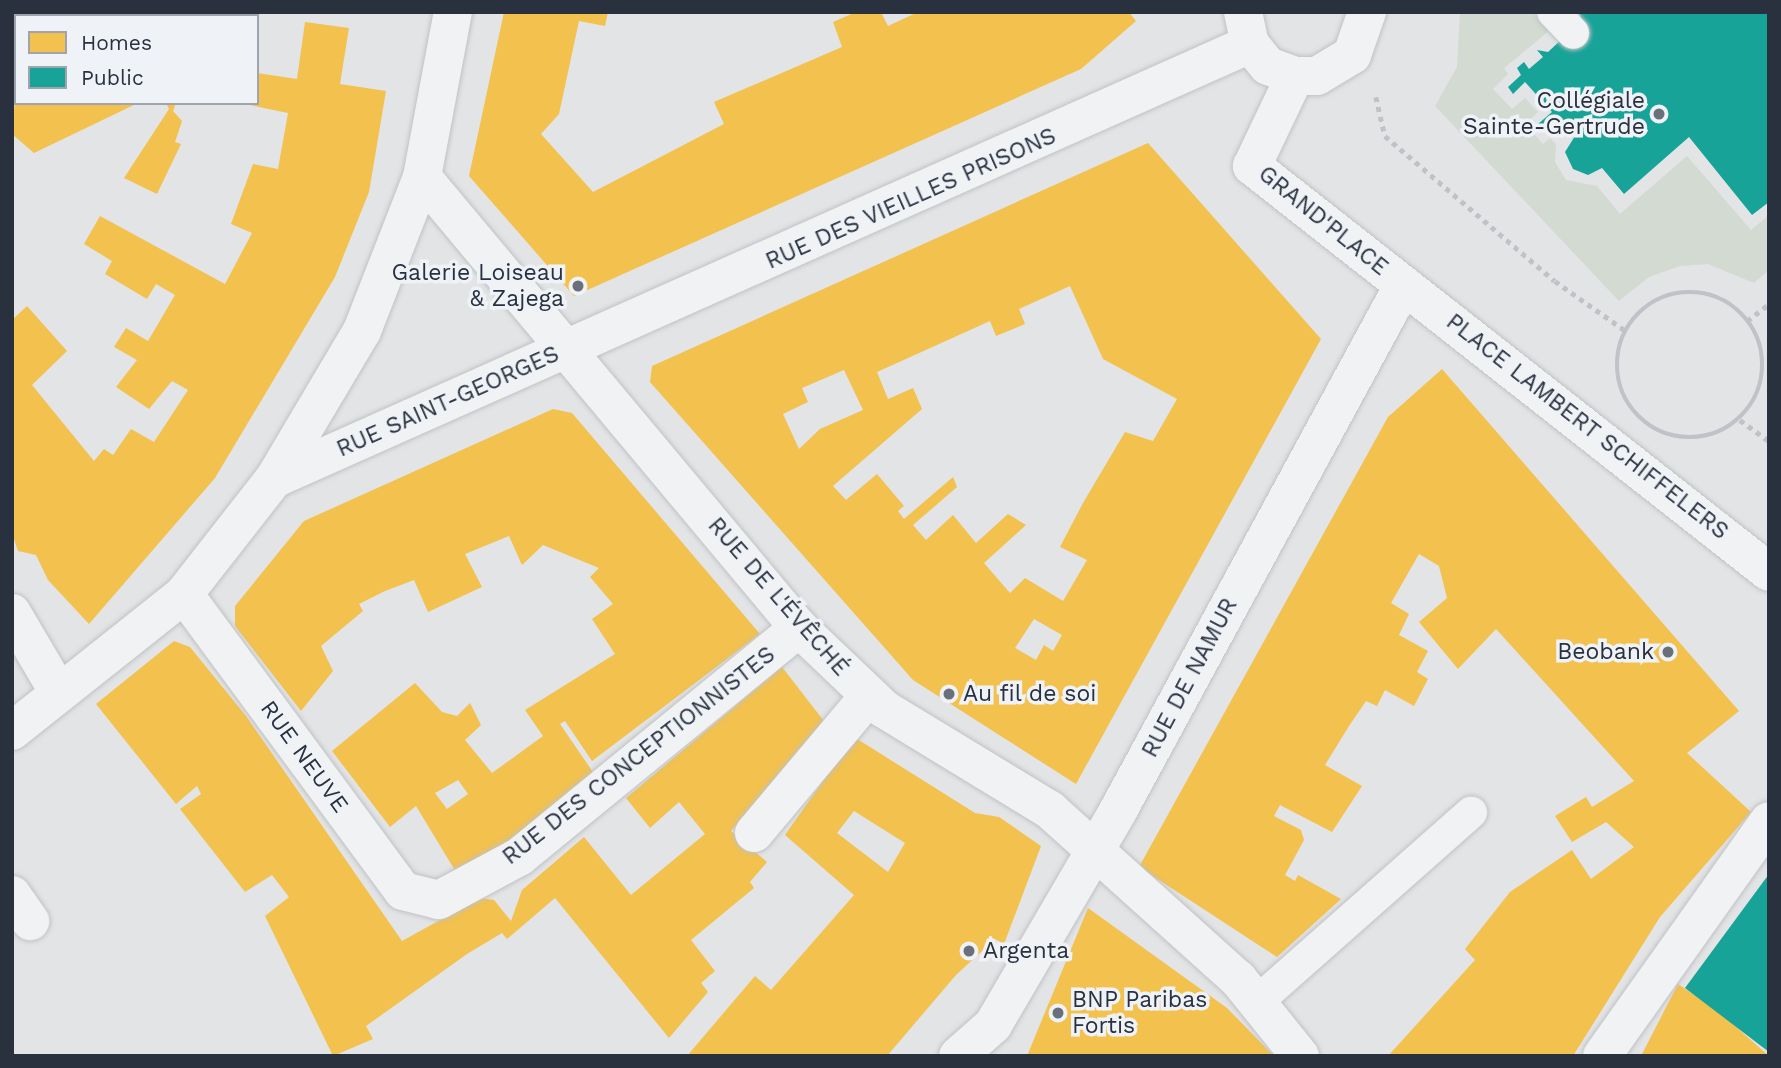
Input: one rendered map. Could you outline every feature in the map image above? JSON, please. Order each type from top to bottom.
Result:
[{"type":"street","name":"RUE SAINT-GEORGES","points":[[12,731],[184,594],[274,479],[362,331],[422,177],[453,12]]},
{"type":"street","points":[[1246,28],[1268,66],[1296,76],[1336,69],[1365,25]]},
{"type":"street","name":"RUE DES VIEILLES PRISONS","points":[[569,348],[1246,28]]},
{"type":"street","name":"GRAND'PLACE","points":[[1296,76],[1252,166],[1403,286]]},
{"type":"street","name":"RUE SAINT-GEORGES","points":[[274,479],[569,348],[422,177]]},
{"type":"street","name":"PLACE LAMBERT SCHIFFELERS","points":[[1403,286],[1475,336],[1769,572]]},
{"type":"street","name":"RUE DE NAMUR","points":[[958,1056],[993,1026],[1094,850],[1403,286]]},
{"type":"street","name":"RUE DE L'ÉVÊCHÉ","points":[[569,348],[799,628],[868,696],[1050,810],[1257,1002],[1300,1056]]},
{"type":"street","name":"RUE NEUVE","points":[[184,594],[403,891],[439,900]]},
{"type":"street","points":[[12,613],[60,693]]},
{"type":"street","name":"RUE DES CONCEPTIONNISTES","points":[[439,900],[519,857],[799,628]]},
{"type":"street","points":[[754,833],[868,696]]},
{"type":"street","points":[[1602,1056],[1769,821]]},
{"type":"lane","points":[[1257,1002],[1471,813]]},
{"type":"path","points":[[1365,25],[1385,135],[1555,281],[1626,331],[1657,300],[1682,293],[1732,305],[1747,321],[1763,358],[1760,389],[1740,420],[1769,441]]},
{"type":"path","points":[[1747,321],[1769,304]]},
{"type":"path","name":"PLACE LAMBERT SCHIFFELERS","points":[[1626,331],[1619,381],[1642,421],[1664,434],[1703,438],[1740,420]]},
{"type":"shaded area","points":[[1460,12],[1532,12],[1549,31],[1504,68],[1508,74],[1493,89],[1512,109],[1525,98],[1538,112],[1525,124],[1543,144],[1550,138],[1556,144],[1555,162],[1566,180],[1597,186],[1620,214],[1687,156],[1751,230],[1769,215],[1769,270],[1754,283],[1708,264],[1680,266],[1649,277],[1619,301],[1435,106],[1457,67]]},
{"type":"building: Homes","points":[[12,12],[57,12],[14,14],[12,36]]},
{"type":"building: Homes","points":[[74,12],[134,14],[75,14]]},
{"type":"building: Homes","points":[[504,12],[608,12],[605,26],[579,21],[559,114],[541,134],[593,192],[724,124],[714,102],[842,47],[833,22],[856,12],[881,12],[888,26],[918,12],[1129,12],[1136,21],[1081,69],[574,296],[469,176]]},
{"type":"building: Homes","points":[[305,22],[349,28],[340,84],[386,91],[369,192],[335,277],[215,478],[89,624],[48,580],[36,555],[18,551],[12,533],[12,320],[27,306],[67,351],[32,385],[94,461],[104,449],[113,455],[131,429],[154,442],[188,390],[172,381],[149,409],[116,387],[137,360],[114,347],[126,328],[148,341],[175,295],[156,284],[147,299],[105,274],[112,261],[84,244],[100,216],[225,284],[252,233],[231,224],[253,164],[278,169],[288,113],[250,105],[259,105],[259,73],[297,79]]},
{"type":"building: Homes","points":[[15,105],[134,105],[34,153],[12,134]]},
{"type":"building: Homes","points":[[167,105],[175,105],[173,111],[182,121],[175,142],[181,144],[157,194],[124,178],[169,109]]},
{"type":"building: Homes","points":[[1148,143],[1321,339],[1076,784],[913,680],[650,382],[652,366]],"holes":[[[1070,286],[1103,359],[1177,399],[1153,441],[1125,432],[1083,503],[1060,547],[1087,560],[1063,601],[1025,578],[1010,593],[984,563],[1026,525],[1008,514],[976,543],[953,515],[926,540],[913,525],[957,487],[953,477],[904,519],[898,511],[904,506],[877,474],[846,500],[833,486],[922,409],[913,388],[888,399],[877,372],[990,321],[996,336],[1025,324],[1019,309]],[[844,370],[863,410],[820,429],[799,449],[783,414],[808,402],[802,388]],[[1034,619],[1062,635],[1053,651],[1044,645],[1036,660],[1015,648]]]},
{"type":"building: Homes","points":[[1442,369],[1739,711],[1687,753],[1751,812],[1660,917],[1573,1056],[1388,1056],[1475,960],[1465,949],[1510,892],[1572,850],[1591,879],[1634,847],[1606,822],[1572,842],[1555,816],[1586,797],[1592,807],[1634,781],[1496,629],[1458,669],[1419,622],[1447,598],[1439,566],[1419,554],[1391,603],[1409,614],[1399,635],[1428,651],[1417,672],[1428,679],[1414,706],[1385,690],[1377,706],[1366,701],[1349,726],[1325,765],[1362,786],[1332,832],[1280,805],[1274,816],[1301,830],[1304,840],[1285,875],[1295,881],[1298,875],[1341,899],[1277,957],[1139,867],[1388,417]]},
{"type":"building: Homes","points":[[553,409],[572,413],[760,634],[592,761],[565,721],[560,724],[597,778],[459,877],[416,806],[390,827],[332,751],[415,683],[442,712],[457,716],[470,703],[481,725],[465,740],[492,773],[543,736],[525,710],[615,654],[592,619],[613,604],[590,577],[599,568],[543,545],[522,565],[509,536],[465,554],[482,587],[428,612],[414,580],[385,591],[359,604],[363,611],[321,646],[333,671],[301,711],[235,626],[235,606],[304,521]],"holes":[[[458,780],[468,794],[447,809],[435,793]]]},
{"type":"building: Homes","points":[[174,641],[190,647],[246,716],[402,941],[480,898],[494,900],[511,921],[522,890],[584,837],[631,895],[705,834],[679,802],[650,828],[626,798],[782,667],[827,725],[731,831],[767,862],[750,882],[754,888],[691,940],[715,971],[701,983],[708,992],[669,1038],[555,898],[507,939],[502,933],[467,954],[366,1026],[373,1039],[333,1056],[265,916],[289,897],[272,875],[245,892],[180,809],[201,794],[197,786],[176,804],[96,704]]},
{"type":"building: Homes","points":[[854,737],[975,813],[999,817],[1041,846],[1004,944],[995,939],[956,975],[887,1056],[687,1056],[755,976],[771,990],[854,895],[785,835]],"holes":[[[854,811],[905,843],[888,872],[837,833]]]},
{"type":"building: Homes","points":[[1088,908],[1227,1008],[1274,1056],[1027,1056]]},
{"type":"building: Homes","points":[[1678,984],[1718,1011],[1769,1056],[1641,1056]]},
{"type":"building: Public","name":"Collégiale Sainte-Gertrude","points":[[1577,12],[1769,12],[1769,202],[1752,215],[1689,137],[1624,194],[1602,168],[1588,175],[1573,169],[1565,152],[1575,136],[1559,117],[1544,129],[1538,124],[1552,112],[1525,82],[1513,94],[1508,87],[1521,75],[1517,68],[1524,62],[1529,69],[1543,57],[1537,50],[1548,52],[1561,40],[1581,16]]},
{"type":"building: Public","points":[[1769,874],[1769,1052],[1685,988]]},
{"type":"place","name":"Collégiale Sainte-Gertrude","points":[[1659,114]]},
{"type":"place","name":"Galerie Loiseau & Zajega","points":[[578,286]]},
{"type":"place","name":"Beobank","points":[[1668,652]]},
{"type":"place","name":"Au fil de soi","points":[[949,694]]},
{"type":"place","name":"Argenta","points":[[969,951]]},
{"type":"place","name":"BNP Paribas Fortis","points":[[1058,1013]]}]
